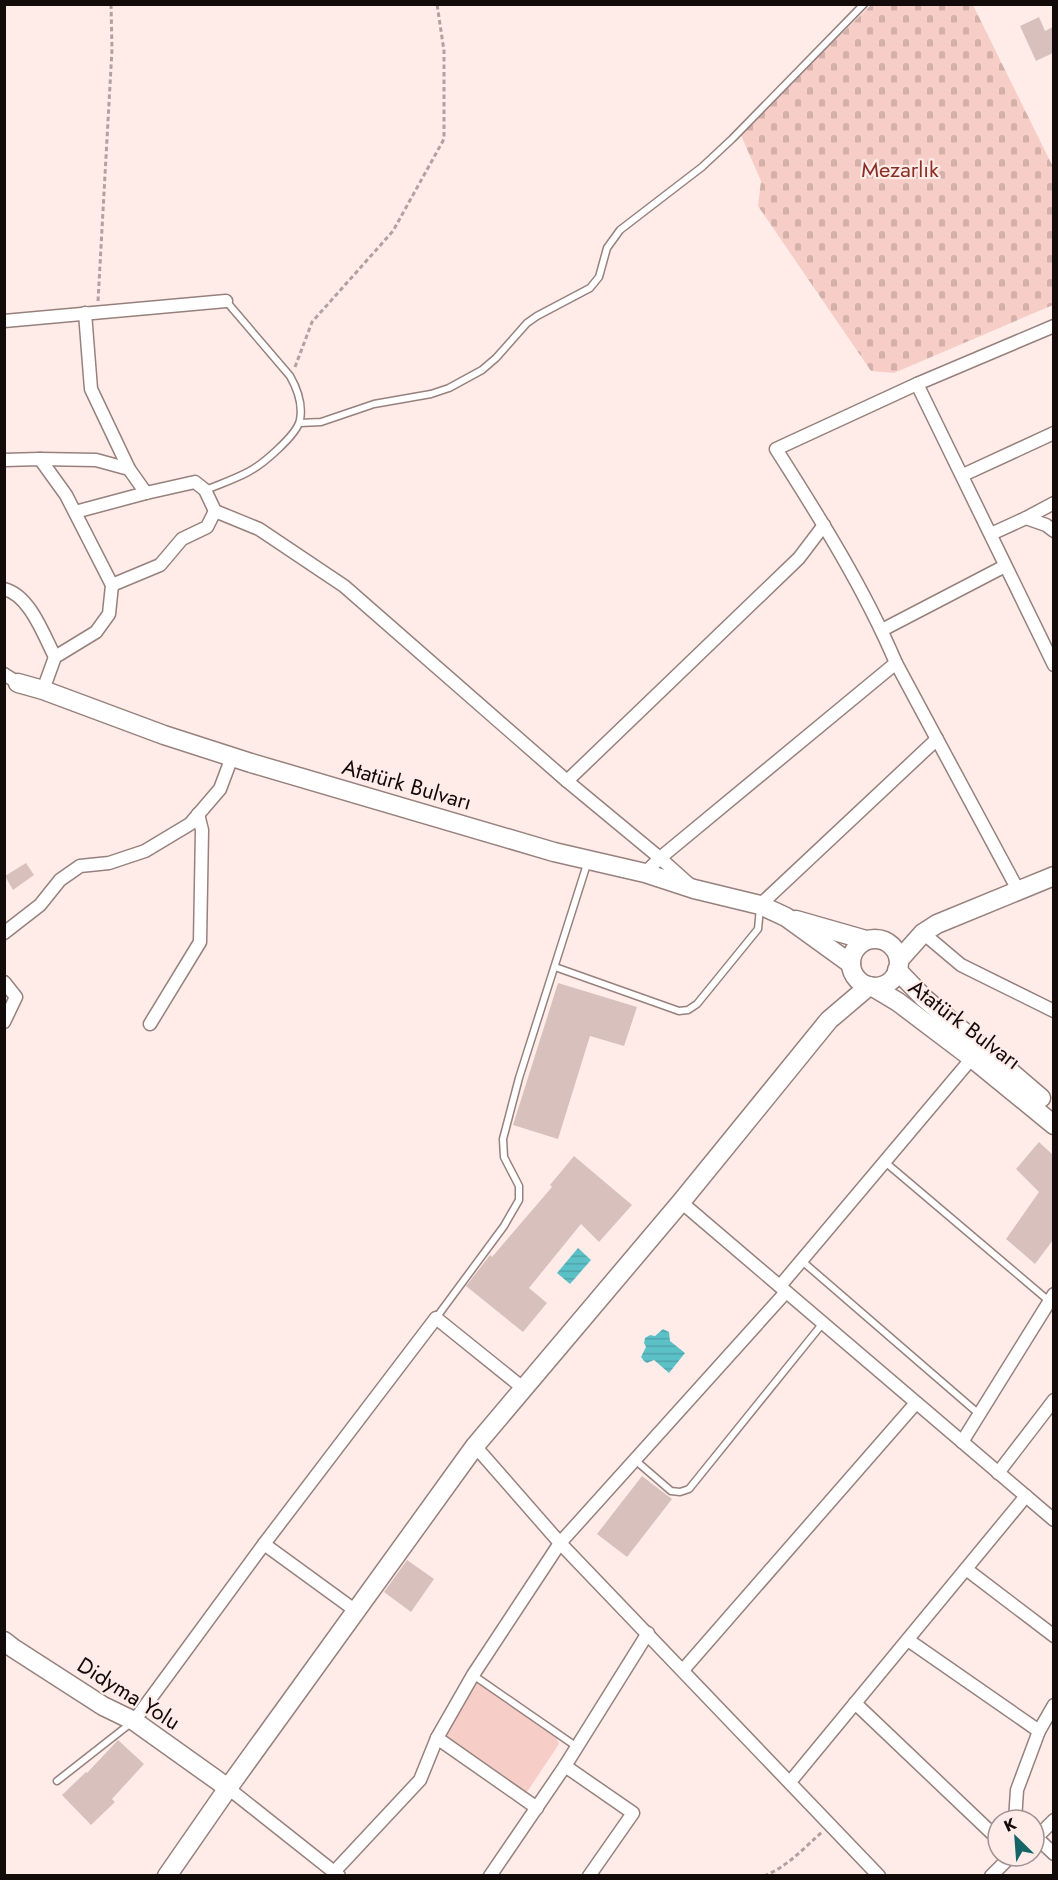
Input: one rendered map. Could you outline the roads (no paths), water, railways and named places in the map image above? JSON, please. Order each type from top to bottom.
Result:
[{"type":"main road","name":"Atatürk Bulvarı","points":[[11,679],[164,735],[232,757],[531,846],[645,873],[694,889],[760,905],[786,917],[874,940]]},
{"type":"main road","points":[[852,969],[863,984],[871,986],[888,983],[898,965],[923,933],[937,924],[1053,876]]},
{"type":"main road","name":"Atatürk Bulvarı","points":[[786,917],[852,969]]},
{"type":"main road","points":[[829,1020],[852,969],[853,952],[856,947],[874,940],[923,933]]},
{"type":"main road","points":[[874,940],[894,948],[898,965]]},
{"type":"main road","name":"Atatürk Bulvarı","points":[[898,965],[924,998],[1053,1109]]},
{"type":"main road","name":"Atatürk Bulvarı","points":[[871,986],[898,1002],[1053,1125]]},
{"type":"main road","points":[[167,1875],[475,1446],[681,1202],[829,1020],[871,986]]},
{"type":"main road","name":"Didyma Yolu","points":[[4,1641],[104,1706],[134,1721],[228,1788]]},
{"type":"street","points":[[4,321],[226,301]]},
{"type":"street","points":[[92,312],[91,389],[129,469],[146,493]]},
{"type":"street","points":[[1018,890],[896,663],[882,630],[824,525],[777,449],[917,384],[1053,326]]},
{"type":"street","points":[[917,384],[1053,665]]},
{"type":"street","points":[[963,475],[1053,433]]},
{"type":"street","points":[[40,459],[66,495],[112,585],[109,614],[96,632],[55,657],[43,690]]},
{"type":"street","points":[[4,460],[96,460],[129,469]]},
{"type":"street","points":[[75,512],[195,482],[205,490],[214,511],[258,529],[344,586],[694,889]]},
{"type":"street","points":[[991,534],[1053,503]]},
{"type":"street","points":[[112,585],[160,565],[182,539],[207,527],[214,511]]},
{"type":"street","points":[[1026,518],[1046,525],[1053,531]]},
{"type":"street","points":[[567,781],[791,566],[824,525]]},
{"type":"street","points":[[882,630],[1005,566]]},
{"type":"street","points":[[4,589],[28,605],[55,657]]},
{"type":"street","points":[[645,873],[660,858],[896,663]]},
{"type":"street","points":[[760,905],[937,739]]},
{"type":"street","points":[[4,933],[40,905],[60,880],[80,866],[110,863],[145,851],[190,824],[220,789],[232,757]]},
{"type":"street","points":[[150,1024],[200,942],[202,830],[198,813]]},
{"type":"street","points":[[923,933],[962,965],[1053,1011]]},
{"type":"street","points":[[4,982],[16,997],[4,1022]]},
{"type":"street","points":[[228,1788],[337,1874],[420,1780],[437,1738],[473,1675],[560,1544],[783,1289],[801,1260],[972,1059]]},
{"type":"street","points":[[681,1202],[1053,1520]]},
{"type":"street","points":[[962,1442],[1051,1298]]},
{"type":"street","points":[[134,1721],[264,1544],[436,1318],[523,1388]]},
{"type":"street","points":[[998,1473],[1053,1400]]},
{"type":"street","points":[[683,1670],[916,1403]]},
{"type":"street","points":[[475,1446],[560,1544],[879,1875]]},
{"type":"street","points":[[790,1782],[1026,1496]]},
{"type":"street","points":[[264,1544],[356,1611]]},
{"type":"street","points":[[966,1569],[1053,1636]]},
{"type":"street","points":[[490,1875],[565,1766],[648,1633]]},
{"type":"street","points":[[908,1640],[1039,1731]]},
{"type":"street","points":[[855,1703],[986,1828]]},
{"type":"street","points":[[1016,1808],[1017,1790],[1039,1731],[1053,1705]]},
{"type":"street","points":[[437,1738],[537,1808]]},
{"type":"street","points":[[565,1766],[633,1813],[589,1875]]},
{"type":"lane","points":[[300,423],[321,422],[374,404],[431,394],[449,388],[482,370],[532,320],[590,288],[599,277],[607,248],[620,230],[702,167],[864,4]]},
{"type":"lane","points":[[205,490],[250,471],[272,454],[300,423],[300,399],[290,376],[226,301]]},
{"type":"lane","points":[[436,1318],[504,1226],[519,1200],[519,1186],[504,1157],[503,1139],[519,1078],[588,860]]},
{"type":"lane","points":[[555,967],[679,1011],[688,1010],[697,1004],[758,928],[760,905]]},
{"type":"lane","points":[[884,1162],[1051,1298]]},
{"type":"lane","points":[[801,1260],[979,1414]]},
{"type":"lane","points":[[635,1460],[671,1491],[680,1492],[689,1489],[823,1323]]},
{"type":"lane","points":[[473,1675],[577,1747]]},
{"type":"lane","points":[[57,1781],[134,1721]]},
{"type":"water","points":[[578,1248],[591,1260],[570,1284],[557,1273]]},
{"type":"water","points":[[663,1329],[669,1332],[670,1341],[685,1353],[669,1373],[654,1360],[647,1363],[641,1357],[646,1347],[645,1338],[650,1335],[655,1336]]},
{"type":"park label","name":"Mezarlık","points":[[900,169]]}]
